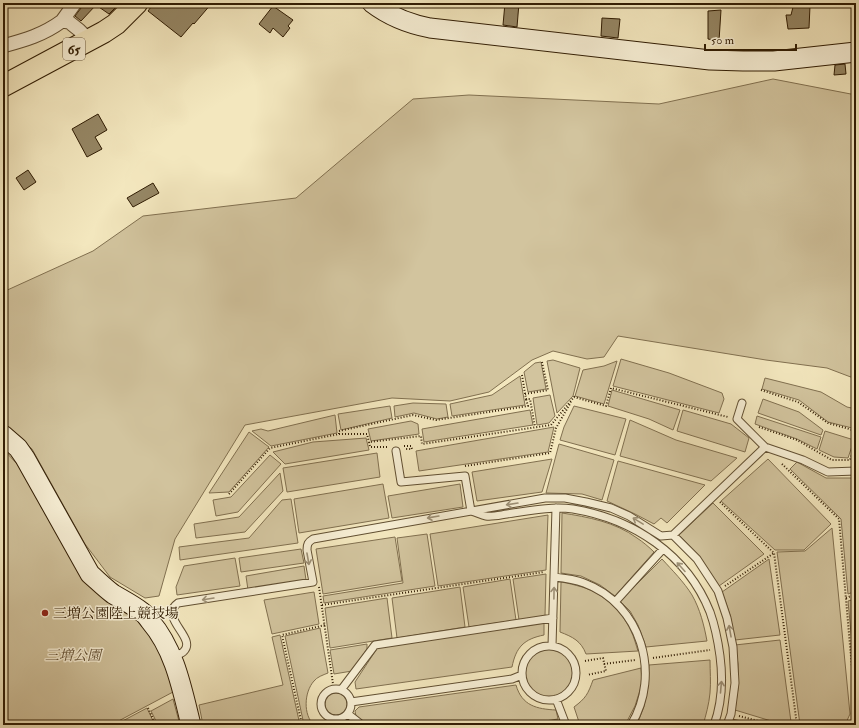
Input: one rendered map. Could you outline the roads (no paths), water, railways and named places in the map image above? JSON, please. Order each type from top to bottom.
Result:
[{"type":"main road","name":"65","points":[[3,86],[90,41],[116,24],[138,3]]},
{"type":"street","points":[[3,46],[40,35],[53,28],[62,21],[75,3]]},
{"type":"street","points":[[372,3],[399,19],[411,24],[430,28],[710,60],[774,61],[856,52]]},
{"type":"street","points":[[62,21],[69,22],[90,41]]},
{"type":"street","points":[[3,435],[18,448],[25,458],[90,574],[112,594],[143,612],[165,642],[172,656],[191,725]]},
{"type":"lane","points":[[742,403],[737,419],[765,447],[803,460],[828,472],[856,471]]},
{"type":"lane","points":[[172,656],[185,651],[187,646],[187,642],[173,617],[172,612],[174,606],[178,603],[313,582],[307,545],[313,539],[545,498],[565,498],[611,508],[630,516],[661,536],[673,535],[765,447]]},
{"type":"lane","points":[[395,448],[401,482],[465,476],[471,510]]},
{"type":"lane","points":[[471,510],[487,516],[556,508],[594,514],[616,520],[636,530],[655,542],[672,556],[687,573],[700,592],[710,612],[715,630],[719,649],[722,678],[720,700],[714,725]]},
{"type":"lane","points":[[552,646],[556,508]]},
{"type":"lane","points":[[673,535],[697,559],[718,591],[727,618],[733,647],[735,683],[727,725]]},
{"type":"lane","points":[[614,602],[663,549]]},
{"type":"lane","points":[[554,574],[584,583],[600,591],[627,615],[636,630],[645,659],[646,682],[642,700],[632,725]]},
{"type":"lane","points":[[341,690],[375,644],[553,618]]},
{"type":"lane","points":[[544,646],[559,647],[565,650],[574,661],[577,674],[573,687],[568,693],[563,697],[550,700],[543,700],[531,693],[526,688],[522,675],[525,659],[537,648],[544,646]]},
{"type":"lane","points":[[351,702],[512,679],[522,675]]},
{"type":"lane","points":[[334,689],[341,690],[348,694],[351,702],[351,708],[348,714],[338,722],[324,714],[321,707],[322,699],[327,692],[334,689]]},
{"type":"lane","points":[[548,725],[565,724],[556,699]]},
{"type":"lane","points":[[348,714],[362,725]]},
{"type":"place","name":"三増公園陸上競技場","points":[[45,613]]},
{"type":"park label","name":"三増公園","points":[[73,655]]}]
